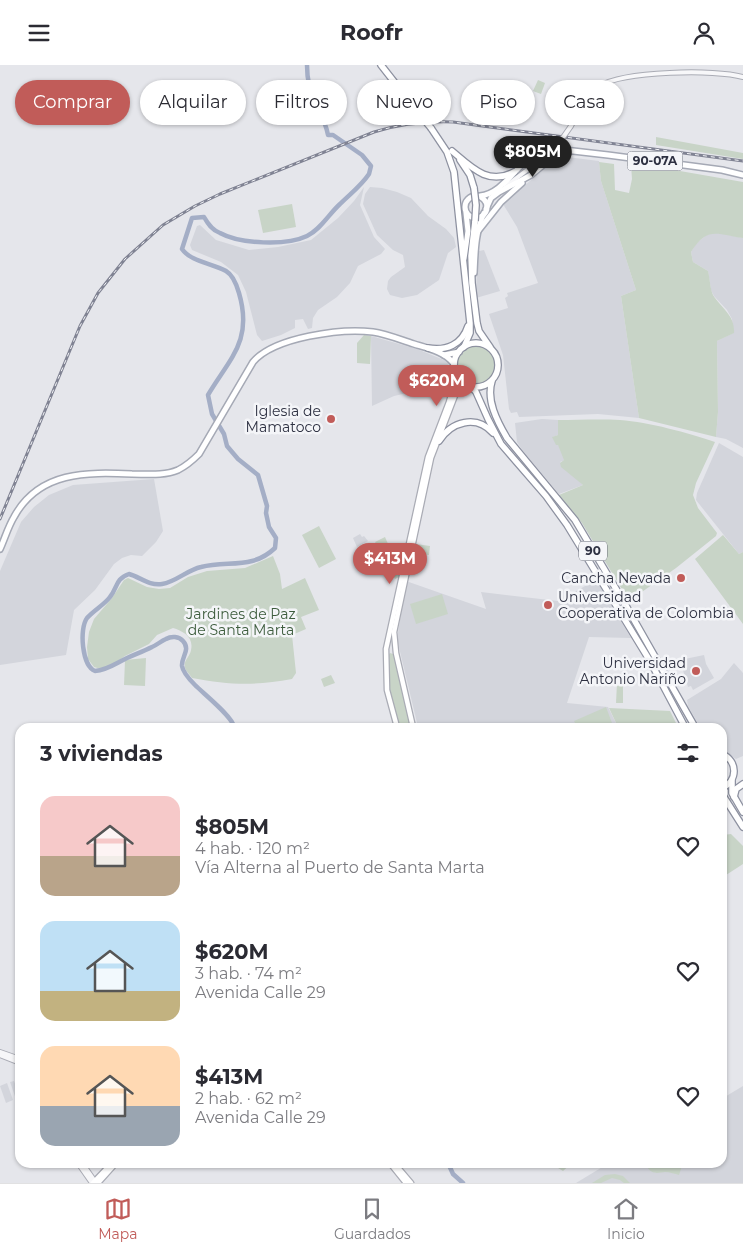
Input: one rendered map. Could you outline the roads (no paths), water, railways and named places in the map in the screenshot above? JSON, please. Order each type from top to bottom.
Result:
[{"type":"highway","name":"90","points":[[382,65],[430,128],[466,168],[474,189],[476,205],[471,251],[472,283],[479,331],[496,356],[498,366],[490,389],[496,417],[503,432],[575,520],[693,723]]},
{"type":"highway","name":"90","points":[[438,137],[453,166],[469,314],[470,333],[464,347]]},
{"type":"highway","points":[[452,151],[485,175],[500,177],[514,172]]},
{"type":"highway","points":[[428,348],[446,349],[454,345],[466,332],[469,314]]},
{"type":"highway","points":[[454,364],[458,352],[470,344],[478,343],[491,349]]},
{"type":"highway","name":"90","points":[[454,364],[458,378],[479,397],[490,424],[502,444],[546,496],[567,525],[650,661],[683,723]]},
{"type":"highway","points":[[469,386],[481,387],[492,381]]},
{"type":"highway","points":[[439,441],[450,427],[466,422],[484,425],[491,430],[502,444]]},
{"type":"highway","points":[[727,757],[734,764],[735,772],[732,790],[743,812]]},
{"type":"highway","points":[[727,784],[732,781]]},
{"type":"highway","points":[[734,797],[736,789],[743,784]]},
{"type":"highway","points":[[727,802],[743,827]]},
{"type":"main road","name":"90-07A","points":[[485,211],[491,198],[514,172],[532,155],[547,148],[743,175]]},
{"type":"main road","name":"90-07A","points":[[480,196],[498,191],[527,178],[556,154],[566,150]]},
{"type":"main road","points":[[532,155],[539,152],[544,153],[548,157],[546,164]]},
{"type":"main road","points":[[478,231],[501,202],[527,178]]},
{"type":"main road","points":[[464,260],[468,231],[465,205],[467,199],[473,196],[480,196],[486,203],[478,231],[472,283]]},
{"type":"main road","points":[[466,214],[475,218],[485,211]]},
{"type":"main road","points":[[461,233],[464,229],[466,214]]},
{"type":"main road","points":[[0,549],[14,516],[24,503],[40,488],[55,481],[74,475],[100,473],[165,473],[176,471],[188,464],[199,454],[245,374],[258,356],[279,344],[312,336],[349,331],[374,332],[428,348],[443,355],[454,364]]},
{"type":"main road","points":[[443,355],[458,352]]},
{"type":"main road","points":[[396,723],[387,690],[386,649],[428,457],[449,402],[456,373]]},
{"type":"main road","points":[[412,723],[396,654],[394,632],[432,458],[456,393],[459,388],[469,386]]},
{"type":"main road","points":[[95,1183],[108,1168]]},
{"type":"main road","points":[[95,1183],[111,1168]]},
{"type":"main road","points":[[395,1168],[411,1183]]},
{"type":"main road","points":[[397,1168],[406,1183]]},
{"type":"street","points":[[498,191],[543,159],[557,146],[593,91],[602,85],[641,75],[671,73],[720,73],[743,77]]},
{"type":"street","points":[[0,1053],[15,1059]]},
{"type":"street","points":[[82,1168],[95,1183]]},
{"type":"street","points":[[85,1168],[95,1183]]},
{"type":"waterway","points":[[232,723],[229,717],[187,677],[182,666],[186,647],[181,639],[175,637],[168,638],[108,668],[95,671],[87,662],[83,647],[83,630],[87,618],[108,600],[124,576],[129,574],[149,583],[162,584],[201,567],[249,562],[266,555],[275,548],[276,538],[269,527],[266,513],[267,506],[258,475],[238,459],[227,446],[224,434],[212,414],[208,395],[231,359],[241,337],[243,310],[238,290],[231,275],[220,268],[191,257],[182,249],[192,218],[204,217],[210,227],[217,232],[239,240],[276,242],[307,236],[320,226],[369,174],[371,166],[362,155],[333,135],[328,135],[325,123],[314,100],[308,80],[307,65]]},
{"type":"waterway","points":[[450,1168],[453,1174],[463,1183]]},
{"type":"railway","points":[[0,519],[80,326],[98,293],[125,259],[163,225],[195,206],[220,194],[374,132],[403,125],[433,122],[453,122],[743,161]]},
{"type":"place","name":"Iglesia de Mamatoco","points":[[331,419]]},
{"type":"place","name":"Cancha Nevada","points":[[681,578]]},
{"type":"place","name":"Universidad Cooperativa de Colombia","points":[[548,605]]},
{"type":"place","name":"Universidad Antonio Nariño","points":[[696,671]]},
{"type":"park label","name":"Jardines de Paz de Santa Marta","points":[[241,622]]}]
